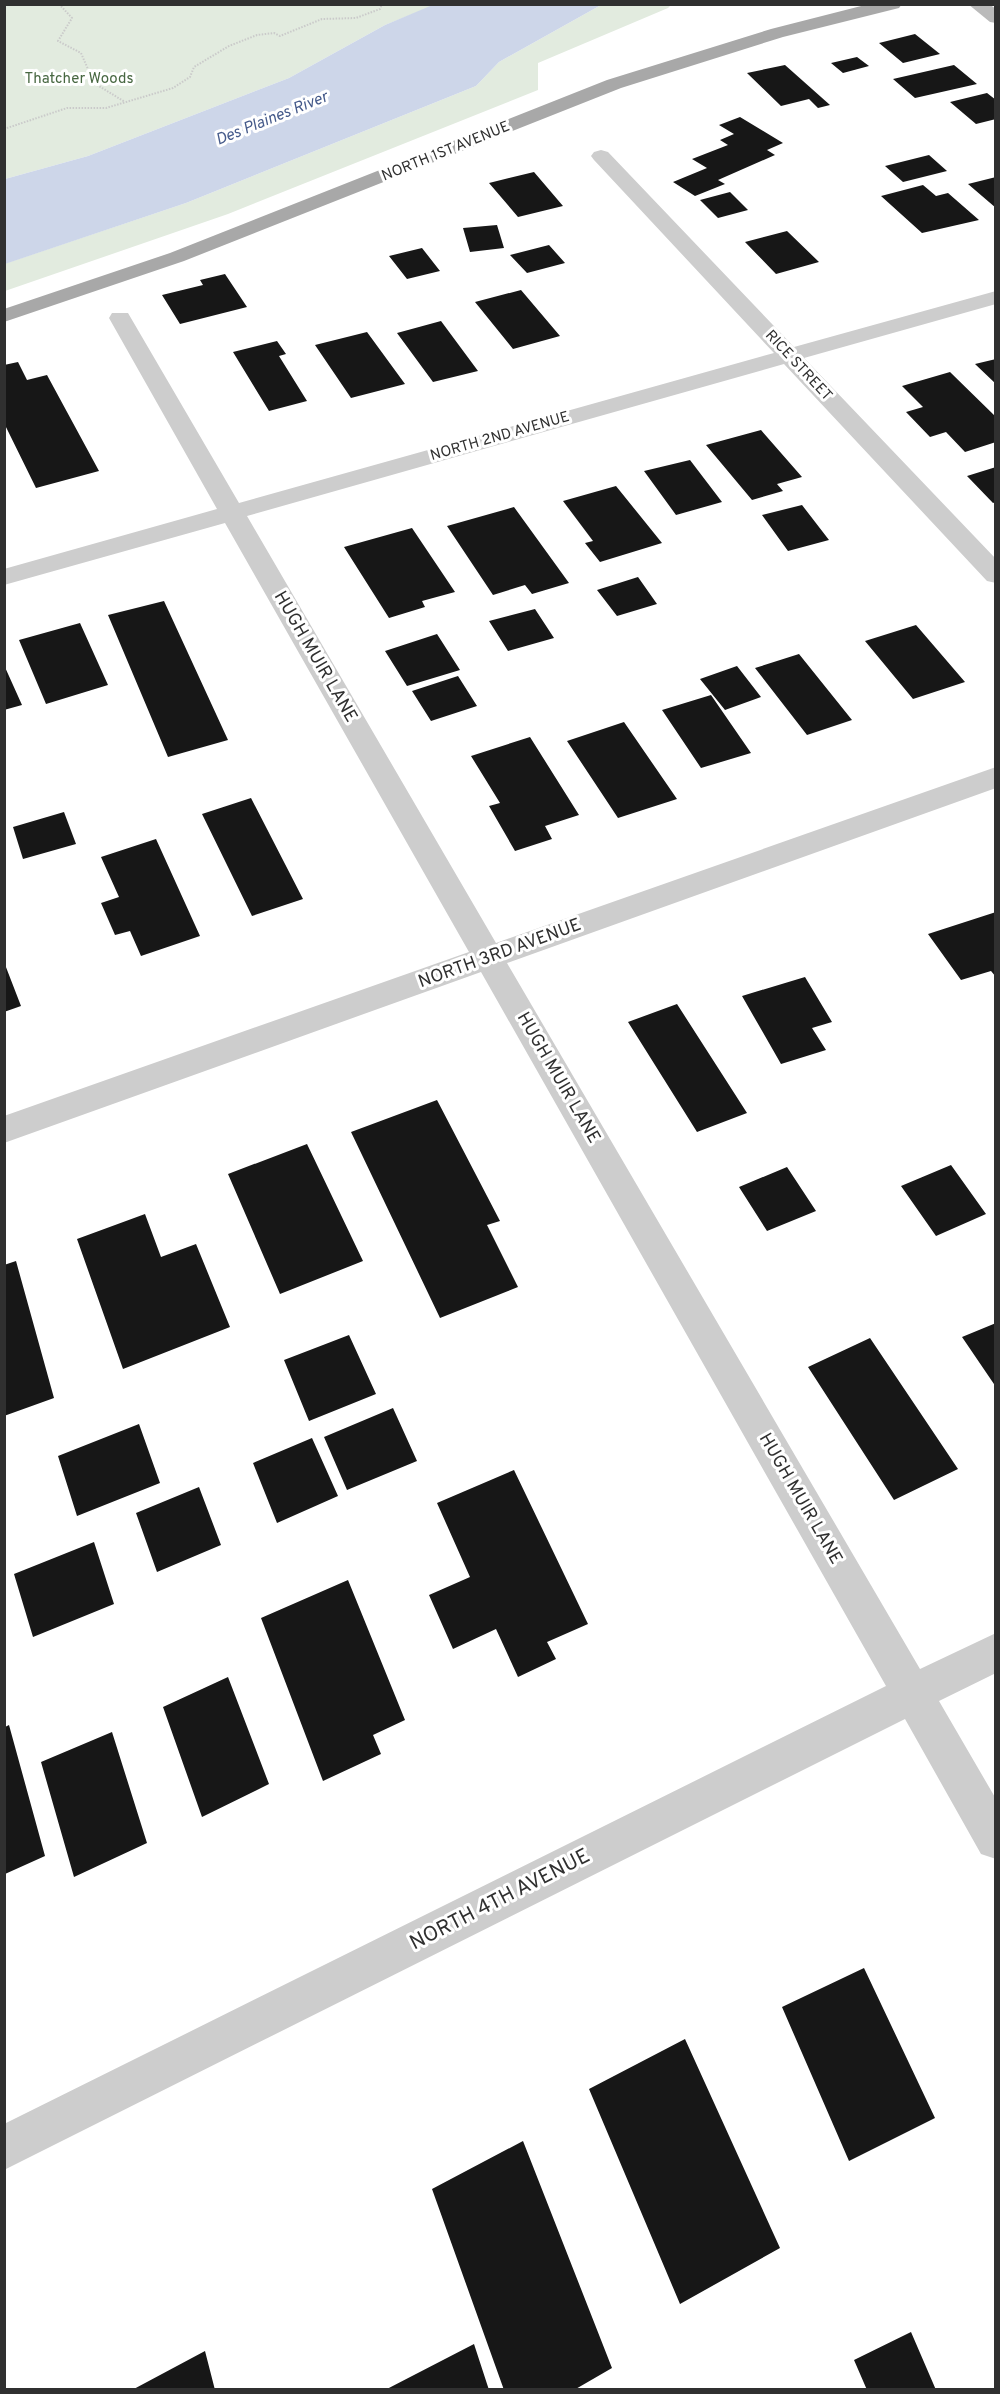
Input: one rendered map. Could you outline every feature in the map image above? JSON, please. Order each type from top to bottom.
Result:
[{"type":"main road","name":"NORTH 1ST AVENUE","points":[[4,316],[177,257],[614,84],[777,33],[892,4]]},
{"type":"main road","points":[[977,4],[996,18]]},
{"type":"street","name":"RICE STREET","points":[[601,156],[996,575]]},
{"type":"street","name":"NORTH 2ND AVENUE","points":[[4,577],[996,297]]},
{"type":"street","name":"HUGH MUIR LANE","points":[[120,318],[996,1839]]},
{"type":"street","name":"NORTH 3RD AVENUE","points":[[4,1130],[996,777]]},
{"type":"street","name":"NORTH 4TH AVENUE","points":[[4,2148],[996,1652]]},
{"type":"path","points":[[59,4],[72,18],[57,41],[81,53],[94,83],[126,103]]},
{"type":"path","points":[[4,129],[67,108],[106,108],[173,88],[190,77],[194,68],[229,46],[257,35],[274,33],[280,36],[322,20],[356,18],[380,9],[382,4]]},
{"type":"green space","name":"Thatcher Woods","points":[[5,5],[435,5],[385,25],[289,78],[88,156],[5,179]]},
{"type":"green space","points":[[601,5],[671,5],[538,63],[538,90],[228,214],[5,291],[4,264],[186,203],[476,86],[499,62]]},
{"type":"water","name":"Des Plaines River","points":[[435,4],[601,5],[499,62],[476,86],[186,203],[5,264],[5,179],[88,156],[289,78],[385,25]]},
{"type":"building","points":[[915,34],[940,54],[903,63],[879,43]]},
{"type":"building","points":[[857,57],[869,66],[843,73],[831,63]]},
{"type":"building","points":[[785,65],[830,105],[818,108],[809,99],[781,106],[747,73]]},
{"type":"building","points":[[954,65],[977,84],[915,98],[893,79]]},
{"type":"building","points":[[987,93],[996,100],[996,119],[976,124],[950,102]]},
{"type":"building","points":[[740,117],[783,143],[767,150],[775,155],[718,180],[725,184],[695,196],[673,182],[707,168],[692,159],[728,145],[720,140],[734,134],[719,125]]},
{"type":"building","points":[[929,155],[947,171],[903,182],[885,166]]},
{"type":"building","points":[[534,172],[563,206],[518,217],[489,183]]},
{"type":"building","points":[[996,177],[996,208],[968,184]]},
{"type":"building","points":[[923,185],[936,196],[948,193],[979,220],[922,233],[881,196]]},
{"type":"building","points":[[730,192],[748,210],[718,218],[700,200]]},
{"type":"building","points":[[497,225],[504,248],[470,252],[463,228]]},
{"type":"building","points":[[787,231],[819,262],[776,274],[745,242]]},
{"type":"building","points":[[549,245],[565,263],[527,273],[510,255]]},
{"type":"building","points":[[422,248],[440,271],[407,279],[389,256]]},
{"type":"building","points":[[225,274],[247,307],[180,324],[162,295],[203,285],[200,280]]},
{"type":"building","points":[[521,290],[560,336],[513,349],[475,302]]},
{"type":"building","points":[[441,321],[478,371],[433,382],[397,333]]},
{"type":"building","points":[[367,332],[405,384],[351,398],[315,345]]},
{"type":"building","points":[[277,341],[286,354],[279,356],[307,401],[269,411],[233,352]]},
{"type":"building","points":[[996,359],[996,384],[975,364]]},
{"type":"building","points":[[18,362],[27,380],[47,375],[99,471],[36,488],[4,423],[4,365]]},
{"type":"building","points":[[950,372],[996,417],[996,442],[965,452],[946,432],[930,437],[906,412],[923,407],[902,386]]},
{"type":"building","points":[[761,430],[802,477],[777,484],[783,491],[752,500],[706,445]]},
{"type":"building","points":[[690,460],[722,502],[676,515],[644,471]]},
{"type":"building","points":[[996,467],[996,502],[993,503],[967,476]]},
{"type":"building","points":[[616,486],[662,543],[600,562],[585,543],[593,541],[563,501]]},
{"type":"building","points":[[802,505],[829,540],[788,551],[762,515]]},
{"type":"building","points":[[514,507],[569,583],[532,594],[525,585],[493,595],[447,526]]},
{"type":"building","points":[[412,528],[455,592],[422,601],[425,607],[389,618],[344,547]]},
{"type":"building","points":[[638,577],[657,604],[617,616],[597,590]]},
{"type":"building","points":[[164,601],[228,740],[168,757],[108,615]]},
{"type":"building","points":[[535,609],[554,638],[508,651],[489,621]]},
{"type":"building","points":[[80,623],[108,685],[46,704],[19,640]]},
{"type":"building","points":[[916,625],[965,682],[913,699],[865,641]]},
{"type":"building","points":[[437,634],[460,670],[407,686],[385,651]]},
{"type":"building","points":[[799,654],[852,720],[807,735],[755,668]]},
{"type":"building","points":[[4,665],[22,705],[4,710]]},
{"type":"building","points":[[737,666],[761,697],[725,710],[700,679]]},
{"type":"building","points":[[458,676],[477,706],[431,721],[412,691]]},
{"type":"building","points":[[711,695],[751,753],[701,768],[662,710]]},
{"type":"building","points":[[624,722],[677,799],[618,818],[567,741]]},
{"type":"building","points":[[530,737],[579,815],[545,826],[552,839],[515,851],[489,806],[500,803],[471,756]]},
{"type":"building","points":[[251,798],[303,899],[252,916],[202,814]]},
{"type":"building","points":[[64,812],[76,844],[23,859],[13,827]]},
{"type":"building","points":[[156,839],[200,936],[141,956],[130,931],[115,935],[101,903],[119,897],[101,857]]},
{"type":"building","points":[[996,912],[996,977],[991,971],[961,980],[928,934]]},
{"type":"building","points":[[4,962],[21,1006],[4,1012]]},
{"type":"building","points":[[805,977],[832,1022],[812,1028],[826,1050],[781,1064],[742,996]]},
{"type":"building","points":[[677,1004],[747,1113],[697,1132],[628,1022]]},
{"type":"building","points":[[437,1100],[500,1221],[487,1225],[518,1287],[440,1318],[351,1132]]},
{"type":"building","points":[[307,1144],[363,1261],[280,1294],[228,1174]]},
{"type":"building","points":[[951,1165],[986,1214],[936,1236],[901,1186]]},
{"type":"building","points":[[787,1167],[816,1211],[767,1231],[739,1187]]},
{"type":"building","points":[[145,1214],[161,1257],[196,1244],[230,1327],[123,1369],[77,1239]]},
{"type":"building","points":[[16,1261],[54,1398],[4,1416],[4,1265]]},
{"type":"building","points":[[996,1323],[996,1387],[962,1337]]},
{"type":"building","points":[[349,1335],[376,1394],[309,1421],[284,1360]]},
{"type":"building","points":[[870,1338],[958,1469],[894,1500],[808,1367]]},
{"type":"building","points":[[393,1408],[417,1461],[347,1490],[324,1437]]},
{"type":"building","points":[[139,1424],[160,1483],[77,1516],[58,1456]]},
{"type":"building","points":[[312,1438],[338,1496],[277,1523],[253,1463]]},
{"type":"building","points":[[514,1470],[588,1624],[547,1642],[556,1659],[518,1677],[496,1629],[453,1649],[429,1595],[470,1577],[437,1503]]},
{"type":"building","points":[[199,1487],[221,1545],[157,1572],[136,1513]]},
{"type":"building","points":[[94,1542],[114,1604],[33,1637],[14,1574]]},
{"type":"building","points":[[348,1580],[405,1720],[373,1735],[381,1754],[323,1781],[261,1618]]},
{"type":"building","points":[[228,1677],[269,1784],[202,1817],[163,1707]]},
{"type":"building","points":[[9,1725],[45,1856],[5,1874],[5,1727]]},
{"type":"building","points":[[112,1732],[147,1843],[74,1877],[41,1762]]},
{"type":"building","points":[[864,1968],[935,2118],[849,2161],[782,2007]]},
{"type":"building","points":[[685,2039],[780,2248],[680,2304],[589,2089]]},
{"type":"building","points":[[523,2141],[612,2368],[574,2390],[504,2390],[432,2189]]},
{"type":"building","points":[[911,2332],[936,2390],[867,2390],[854,2360]]},
{"type":"building","points":[[474,2344],[489,2390],[385,2390]]},
{"type":"building","points":[[205,2351],[215,2390],[132,2390]]}]
